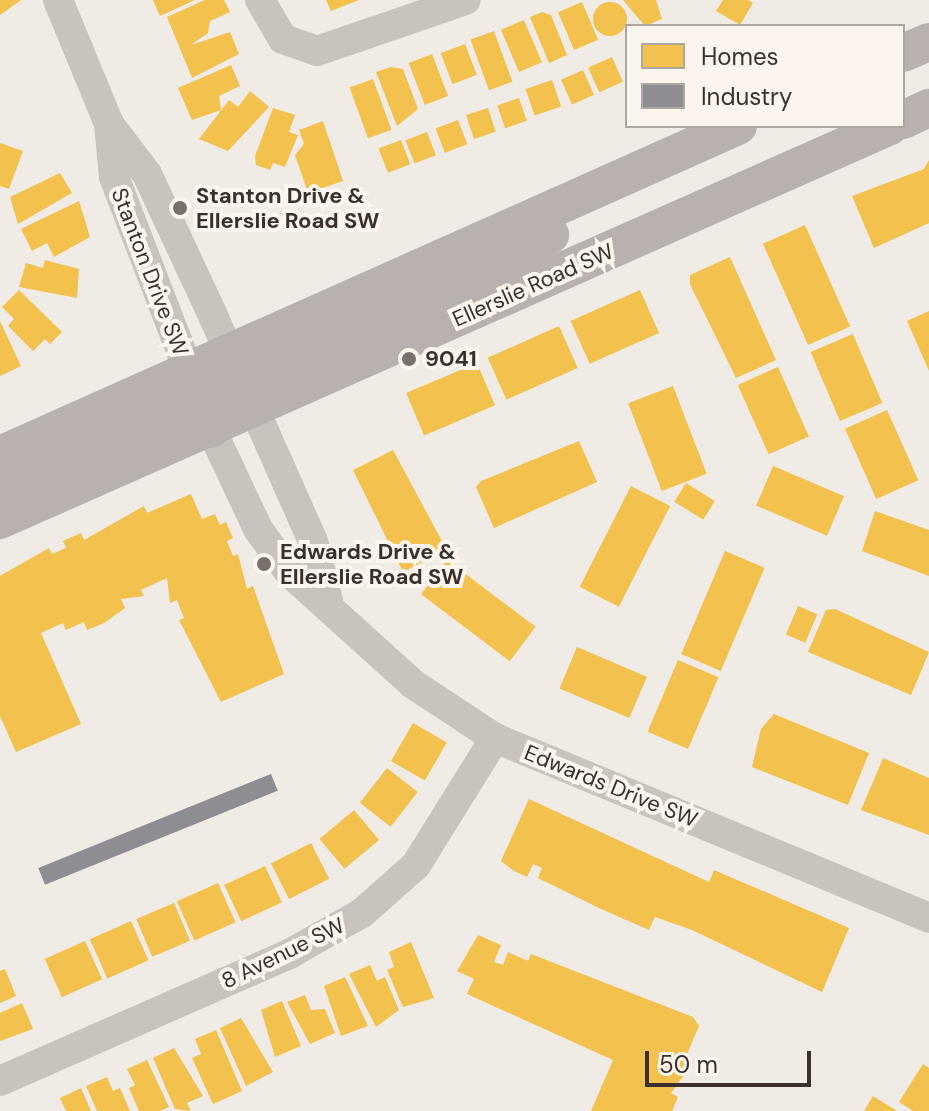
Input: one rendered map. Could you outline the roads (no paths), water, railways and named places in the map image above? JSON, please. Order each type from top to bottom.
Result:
[{"type":"main road","points":[[905,52],[929,42]]},
{"type":"main road","points":[[905,119],[929,108]]},
{"type":"main road","name":"Ellerslie Road SW","points":[[241,382],[654,163],[733,128]]},
{"type":"main road","name":"Ellerslie Road SW","points":[[0,455],[199,399],[885,128]]},
{"type":"main road","points":[[0,493],[199,399],[226,392],[241,382]]},
{"type":"main road","name":"Ellerslie Road SW","points":[[0,520],[199,399]]},
{"type":"street","name":"Stanton Drive SW","points":[[58,0],[109,124],[147,174],[241,382]]},
{"type":"street","points":[[260,0],[292,45],[325,50],[466,0]]},
{"type":"street","name":"Stanton Drive SW","points":[[109,124],[114,177],[199,399]]},
{"type":"street","points":[[241,382],[313,541],[328,600]]},
{"type":"street","name":"Edwards Drive SW","points":[[199,399],[273,550],[413,684],[495,738],[929,918]]},
{"type":"street","name":"8 Avenue SW","points":[[0,1081],[291,953],[362,913],[425,854],[495,738]]},
{"type":"place","name":"Stanton Drive & Ellerslie Road SW","points":[[180,208]]},
{"type":"place","name":"9041","points":[[409,359]]},
{"type":"place","name":"Edwards Drive & Ellerslie Road SW","points":[[264,564]]}]
